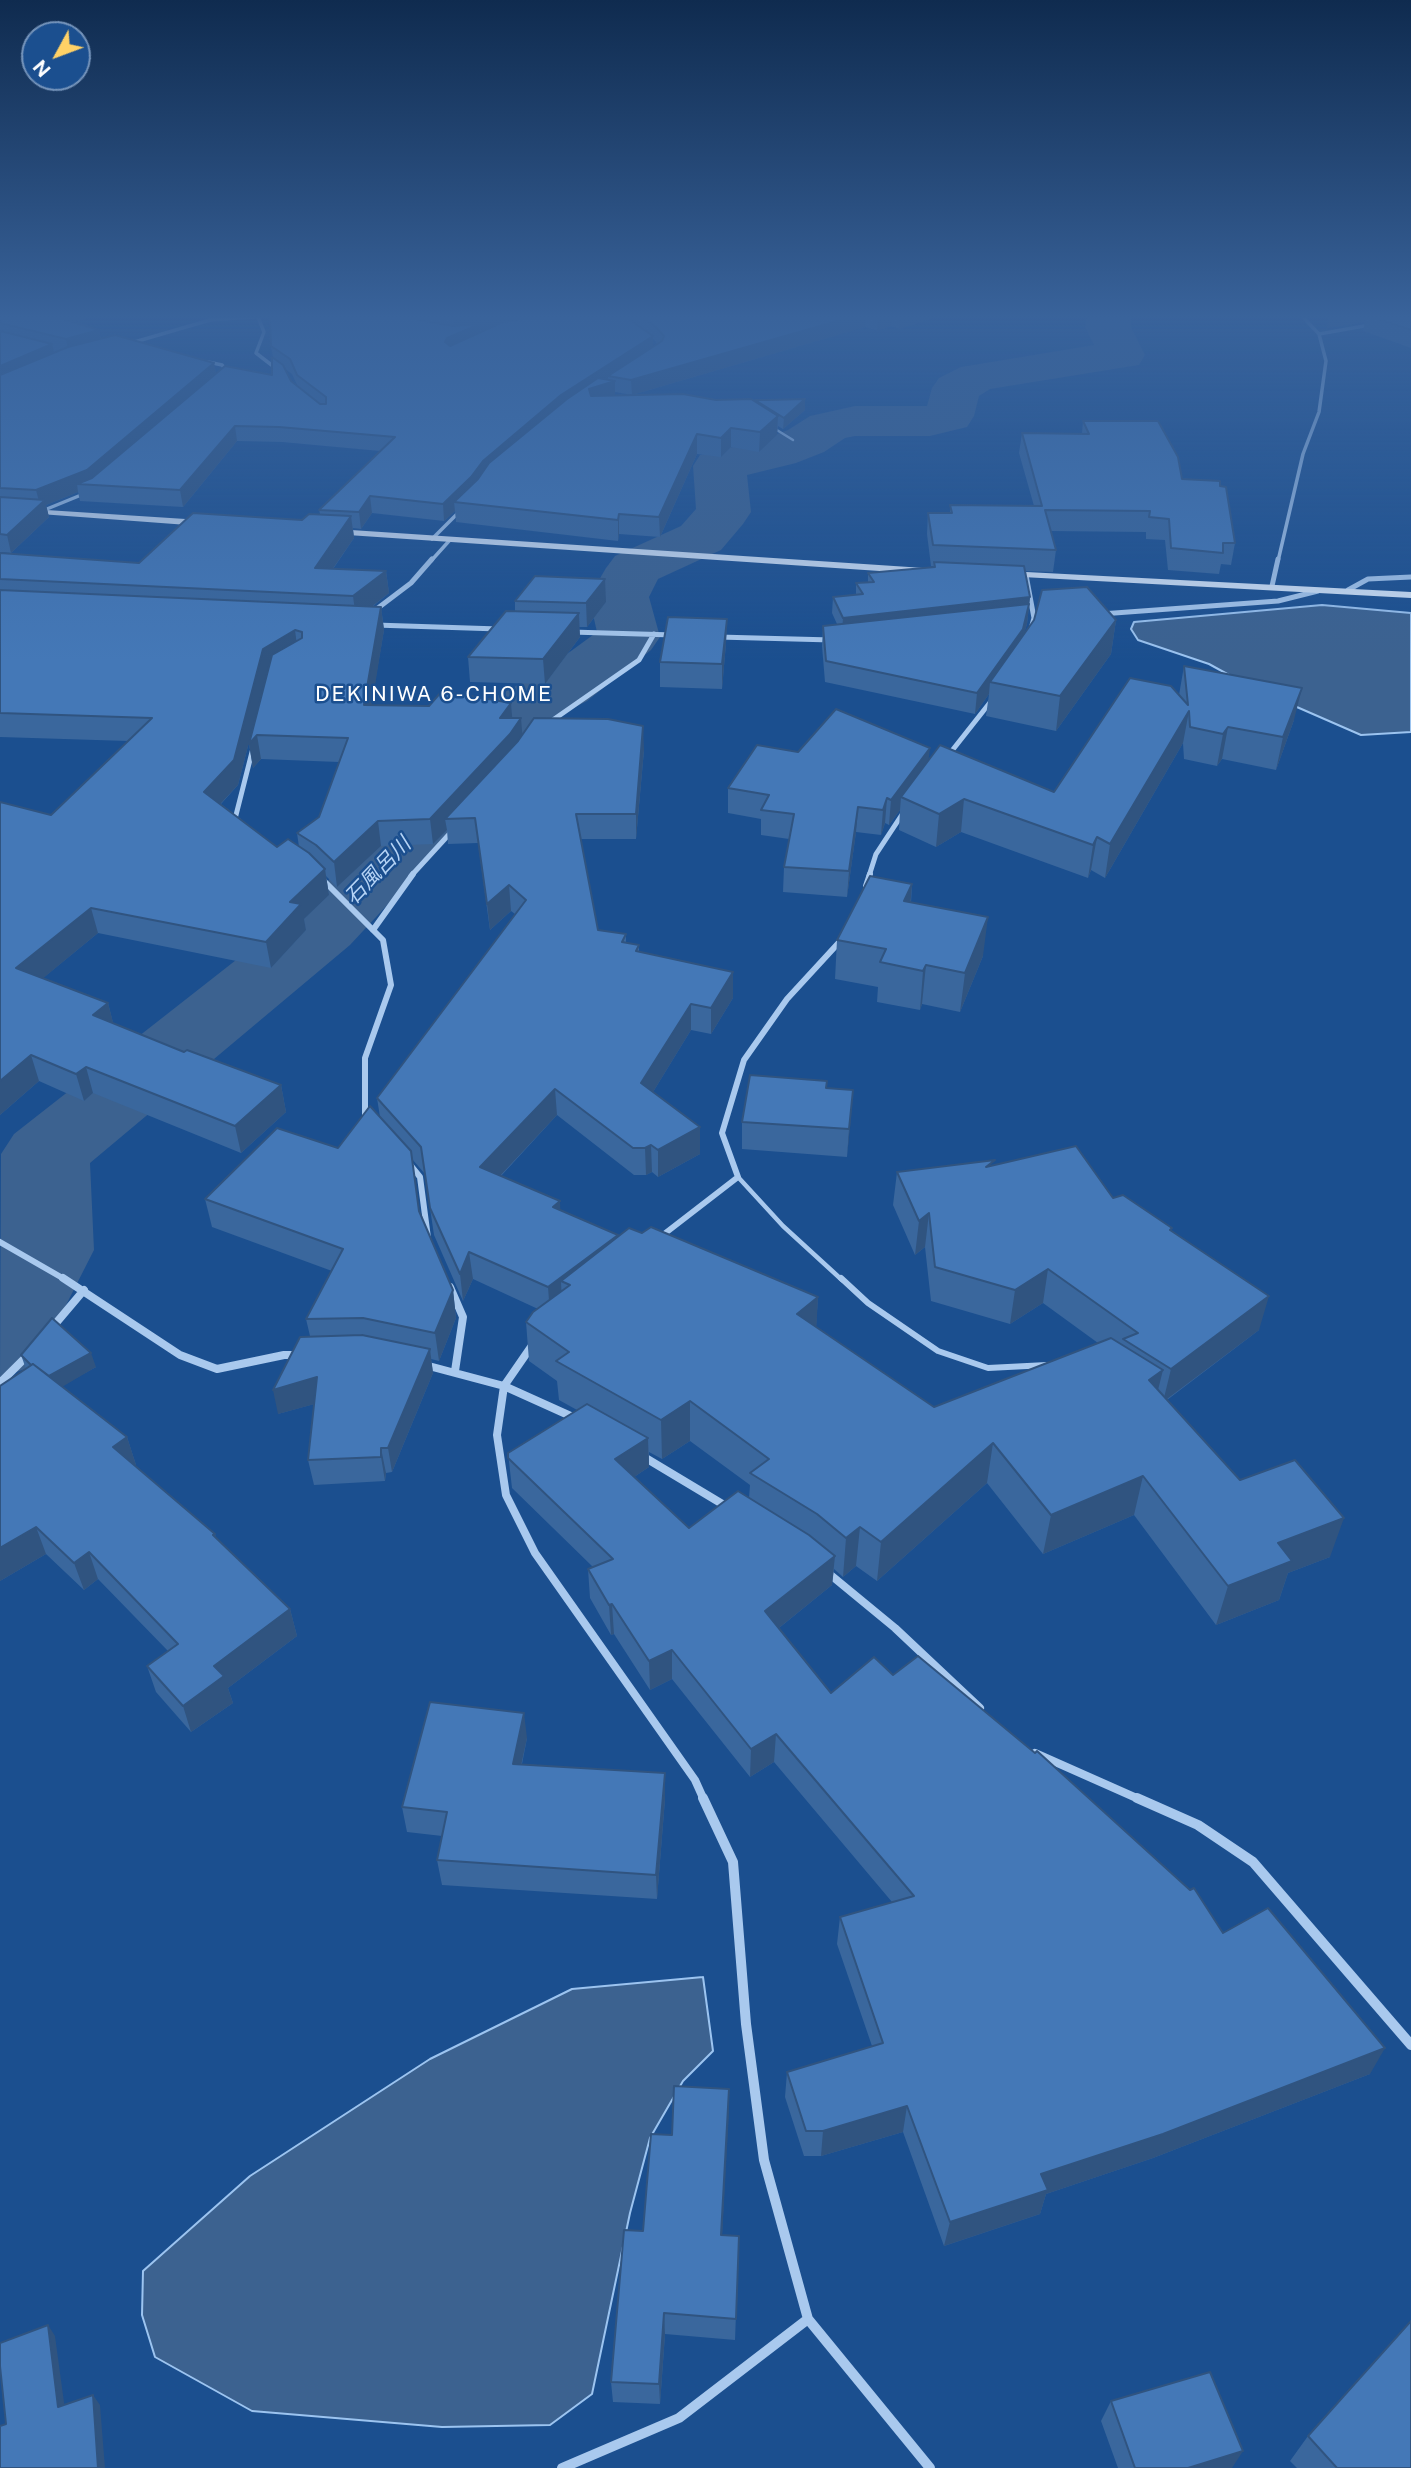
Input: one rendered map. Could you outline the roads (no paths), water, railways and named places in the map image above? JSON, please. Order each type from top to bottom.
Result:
[{"type":"street","points":[[1272,586],[1303,454],[1312,431]]},
{"type":"street","points":[[42,512],[93,491]]},
{"type":"street","points":[[432,539],[468,505]]},
{"type":"street","points":[[0,509],[209,523]]},
{"type":"street","points":[[320,531],[682,557],[935,571]]},
{"type":"street","points":[[368,616],[411,583],[449,541]]},
{"type":"street","points":[[1000,574],[1411,595]]},
{"type":"street","points":[[1026,575],[1034,618],[1028,640]]},
{"type":"street","points":[[1348,590],[1368,579],[1411,577]]},
{"type":"street","points":[[1088,615],[1278,601],[1325,589]]},
{"type":"street","points":[[1021,620],[1048,618]]},
{"type":"street","points":[[371,625],[505,629]]},
{"type":"street","points":[[558,631],[680,635]]},
{"type":"street","points":[[547,724],[639,660],[654,634]]},
{"type":"street","points":[[706,636],[837,640]]},
{"type":"street","points":[[945,759],[999,690]]},
{"type":"street","points":[[246,826],[235,819],[255,740]]},
{"type":"street","points":[[865,890],[876,854],[905,810]]},
{"type":"street","points":[[373,930],[407,880],[461,821]]},
{"type":"street","points":[[319,876],[383,940],[391,985],[365,1058],[365,1115],[374,1125]]},
{"type":"street","points":[[653,1243],[738,1177],[722,1133],[744,1060],[787,999],[846,934]]},
{"type":"street","points":[[402,1156],[421,1177],[428,1237],[433,1248]]},
{"type":"street","points":[[0,1242],[84,1290],[180,1355],[217,1369],[284,1355],[312,1355]]},
{"type":"street","points":[[448,1282],[463,1317],[456,1371]]},
{"type":"street","points":[[40,1341],[84,1290]]},
{"type":"street","points":[[540,1335],[504,1386],[497,1435],[506,1495],[535,1553],[695,1780],[733,1862],[747,2024],[764,2160],[808,2319],[930,2468]]},
{"type":"street","points":[[0,1383],[31,1352]]},
{"type":"street","points":[[418,1363],[504,1386],[579,1420]]},
{"type":"street","points":[[634,1451],[734,1511]]},
{"type":"street","points":[[821,1568],[895,1628],[992,1719]]},
{"type":"street","points":[[1021,1747],[1198,1825],[1252,1862],[1411,2045]]},
{"type":"street","points":[[562,2468],[679,2418],[808,2319]]},
{"type":"lane","points":[[779,431],[793,440]]},
{"type":"lane","points":[[738,1177],[783,1226],[868,1303],[938,1351],[988,1368],[1052,1365]]},
{"type":"water","points":[[1322,605],[1411,613],[1411,732],[1361,735],[1251,687],[1209,664],[1138,640],[1131,629],[1134,622]]},
{"type":"water","points":[[703,1977],[713,2051],[683,2081],[650,2138],[630,2213],[592,2394],[550,2425],[442,2427],[252,2411],[155,2357],[142,2315],[143,2271],[250,2176],[430,2059],[572,1989]]},
{"type":"waterway","name":"石風呂川","points":[[0,1341],[47,1250],[45,1154],[323,929],[484,761],[508,716],[564,687],[629,637],[619,597],[635,568],[701,538],[724,512],[719,466],[778,452],[806,441],[821,431]]},
{"type":"district","name":"DEKINIWA 6-CHOME","points":[[434,695]]}]
